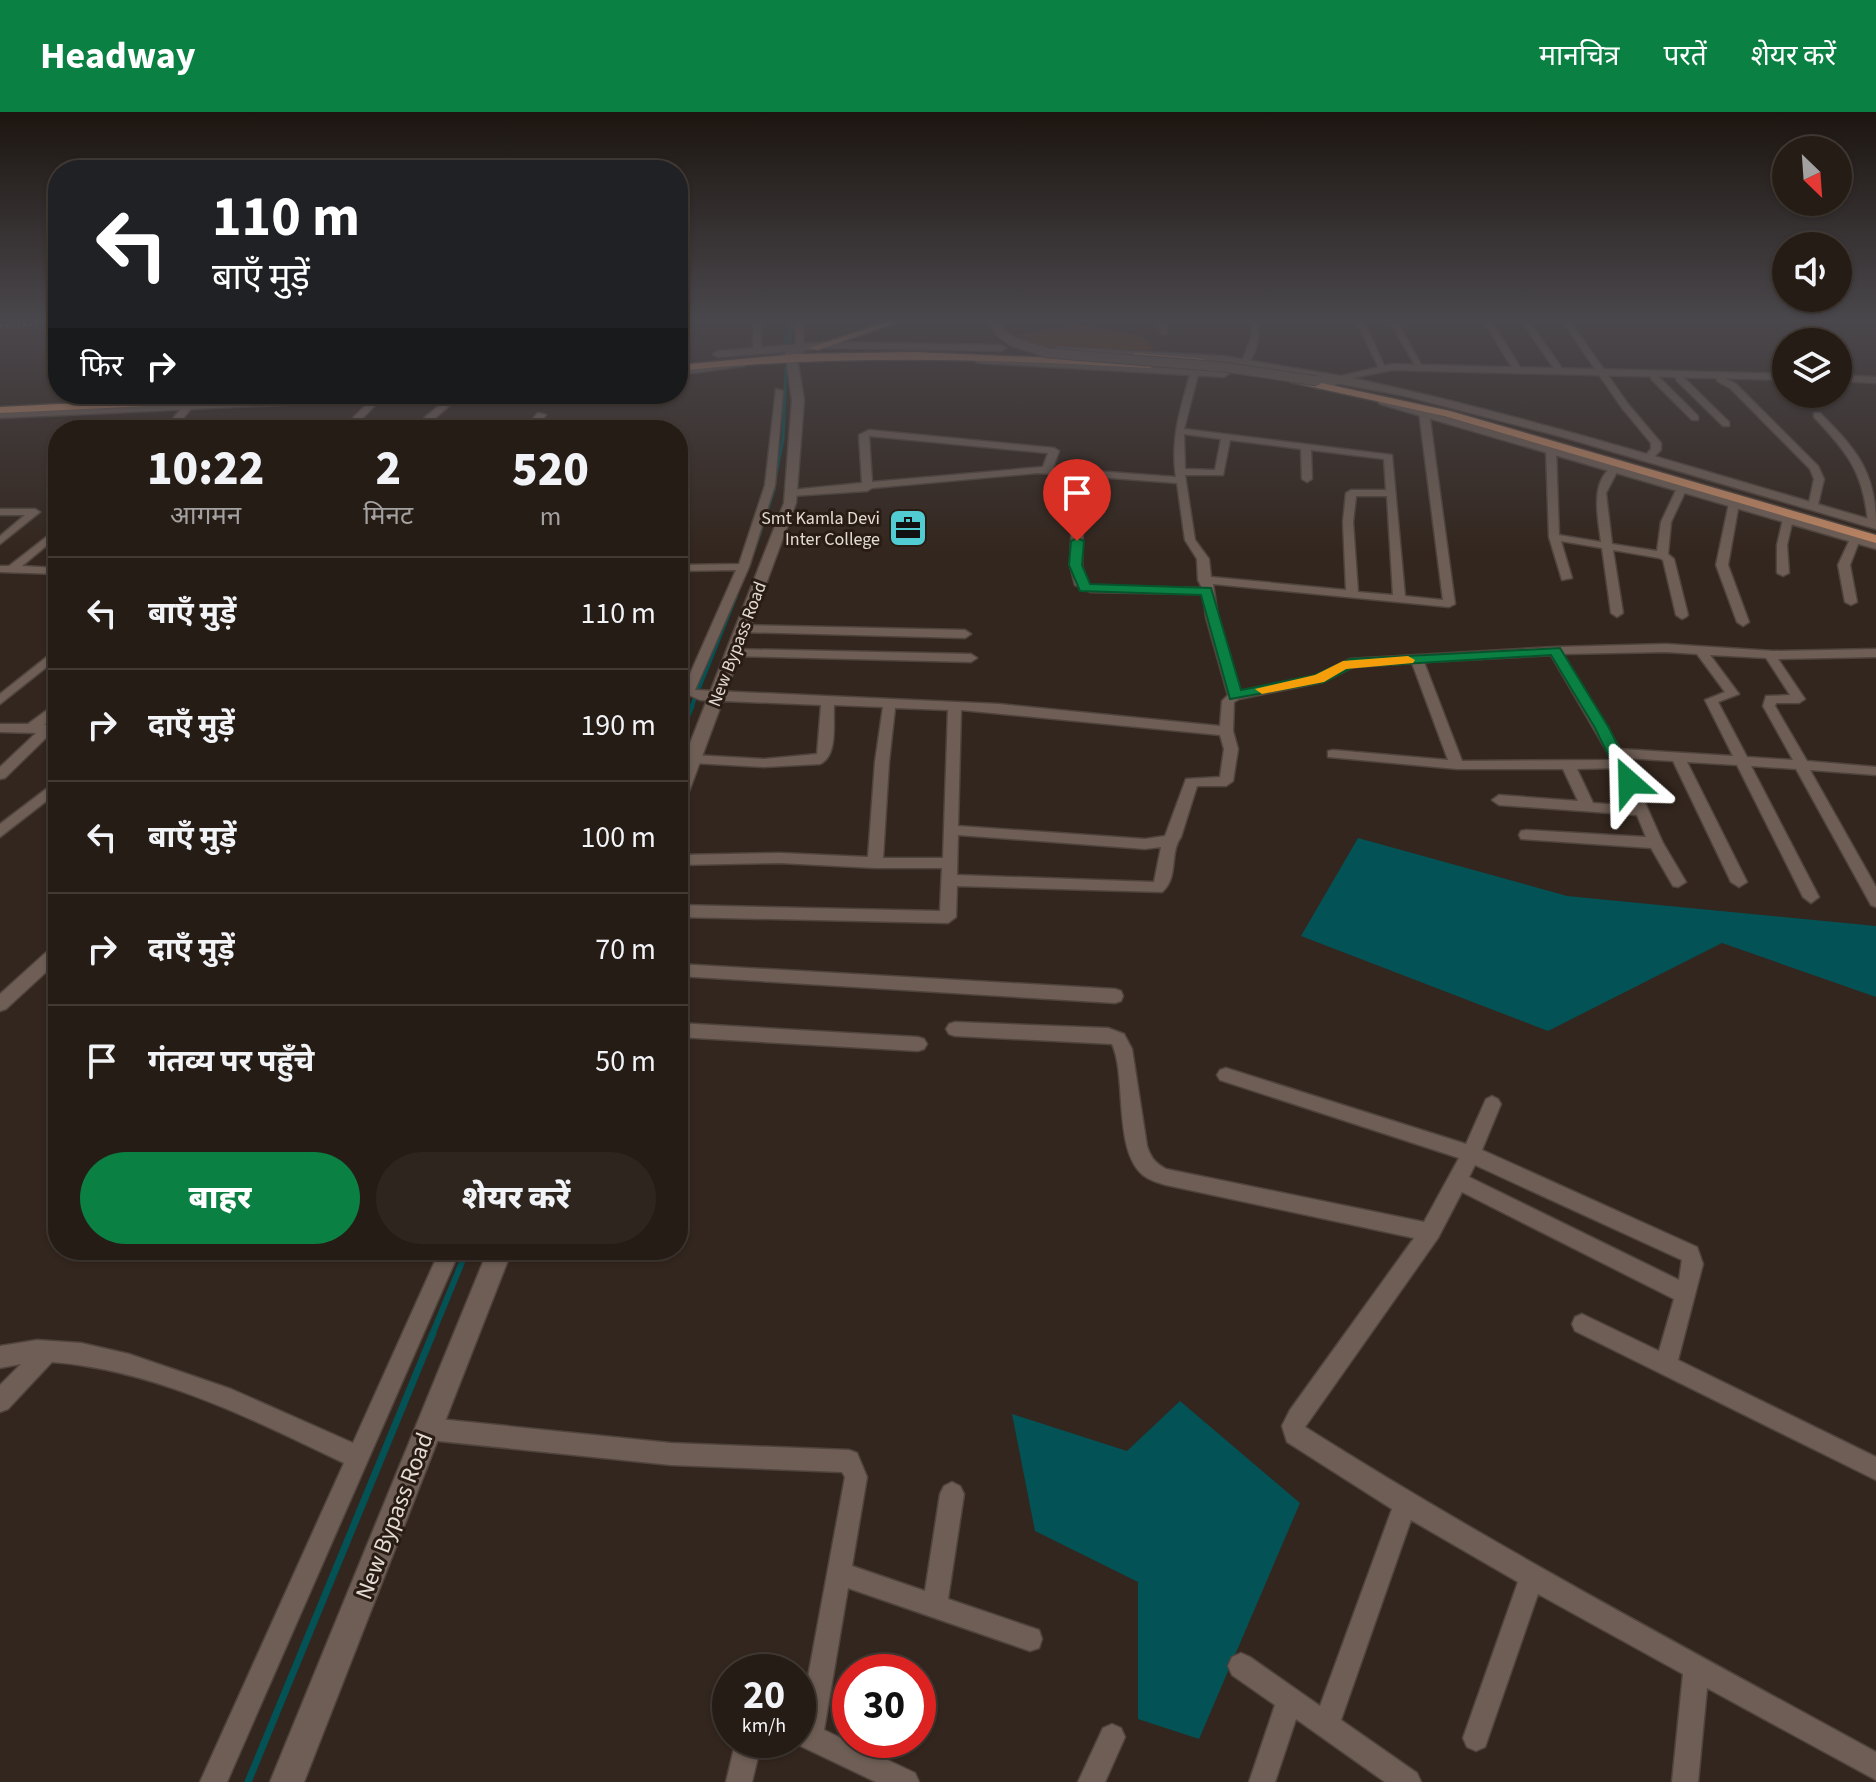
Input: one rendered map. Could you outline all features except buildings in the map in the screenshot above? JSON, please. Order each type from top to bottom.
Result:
[{"type":"main road","name":"New Bypass Road","points":[[688,772],[744,629],[791,493],[786,419],[798,399]]},
{"type":"main road","points":[[1385,399],[1876,545]]},
{"type":"main road","points":[[1405,399],[1466,413],[1875,530]]},
{"type":"main road","points":[[1414,399],[1497,416],[1813,507],[1875,530]]},
{"type":"main road","points":[[0,408],[48,403]]},
{"type":"main road","points":[[0,408],[67,404]]},
{"type":"main road","points":[[0,408],[95,404]]},
{"type":"main road","points":[[0,408],[190,404]]},
{"type":"main road","name":"New Bypass Road","points":[[287,1782],[496,1260]]},
{"type":"street","points":[[781,399],[786,419],[766,502],[743,567],[688,692],[696,695],[955,705],[1226,731]]},
{"type":"street","points":[[1188,399],[1179,431],[1178,458],[1183,476],[1186,518],[1190,540],[1203,559],[1205,585],[1235,696]]},
{"type":"street","points":[[1623,399],[1656,443],[1656,450],[1646,460]]},
{"type":"street","points":[[1676,399],[1695,418]]},
{"type":"street","points":[[1700,399],[1726,424]]},
{"type":"street","points":[[1746,399],[1815,468],[1819,479],[1813,507]]},
{"type":"street","points":[[176,420],[190,404]]},
{"type":"street","points":[[356,420],[372,404]]},
{"type":"street","points":[[427,420],[444,404]]},
{"type":"street","points":[[1079,472],[1076,565],[1081,585],[1090,589],[1205,585],[1352,594],[1439,605],[1451,601],[1424,412]]},
{"type":"street","points":[[537,420],[541,415]]},
{"type":"street","points":[[1817,415],[1864,467],[1872,494],[1875,530]]},
{"type":"street","points":[[1179,431],[1389,457],[1399,599]]},
{"type":"street","points":[[867,488],[864,435],[869,433],[1054,451],[1056,453],[1047,470]]},
{"type":"street","points":[[791,493],[1047,470],[1183,476],[1219,473],[1226,437]]},
{"type":"street","points":[[1306,447],[1307,479]]},
{"type":"street","points":[[1551,449],[1554,537],[1566,578]]},
{"type":"street","points":[[1614,468],[1601,493],[1617,613]]},
{"type":"street","points":[[1662,555],[1666,522],[1682,488]]},
{"type":"street","points":[[1352,594],[1350,495],[1355,491],[1392,493]]},
{"type":"street","points":[[1734,503],[1722,565],[1743,622]]},
{"type":"street","points":[[0,512],[35,512],[0,541]]},
{"type":"street","points":[[1783,573],[1782,545],[1788,519]]},
{"type":"street","points":[[1554,537],[1662,555],[1668,559],[1682,615]]},
{"type":"street","points":[[6,569],[48,538]]},
{"type":"street","points":[[1851,602],[1844,565],[1855,539]]},
{"type":"street","points":[[688,568],[743,567]]},
{"type":"street","points":[[6,569],[48,571]]},
{"type":"street","points":[[744,629],[965,634]]},
{"type":"street","points":[[1555,651],[1618,759],[1656,843],[1678,882]]},
{"type":"street","points":[[951,830],[1145,844],[1169,841],[1174,837],[1191,782],[1226,781],[1231,749],[1226,731],[1228,701],[1235,696],[1319,679],[1343,665],[1555,651],[1701,651],[1770,655],[1876,653]]},
{"type":"street","points":[[1701,651],[1733,694],[1711,700],[1811,897]]},
{"type":"street","points":[[734,653],[971,658]]},
{"type":"street","points":[[1770,655],[1799,699],[1771,699],[1769,706],[1876,901]]},
{"type":"street","points":[[1417,659],[1457,765]]},
{"type":"street","points":[[0,700],[48,660]]},
{"type":"street","points":[[693,759],[764,763],[820,760],[824,755],[828,700]]},
{"type":"street","points":[[875,863],[881,806],[881,753],[890,702]]},
{"type":"street","points":[[688,911],[944,919],[951,913],[955,705]]},
{"type":"street","points":[[31,729],[48,715]]},
{"type":"street","points":[[0,728],[48,729]]},
{"type":"street","points":[[0,775],[48,733]]},
{"type":"street","points":[[1333,754],[1457,765],[1568,765],[1618,759],[1678,758],[1802,765],[1871,771],[1876,787]]},
{"type":"street","points":[[1678,758],[1739,882]]},
{"type":"street","points":[[1568,765],[1588,807]]},
{"type":"street","points":[[0,832],[48,793]]},
{"type":"street","points":[[1499,800],[1641,811]]},
{"type":"street","points":[[1526,835],[1656,843]]},
{"type":"street","points":[[688,860],[780,858],[875,863],[1157,888],[1163,883],[1169,841]]},
{"type":"street","points":[[0,1004],[8,987],[48,958]]},
{"type":"street","points":[[688,971],[1115,996]]},
{"type":"street","points":[[955,1029],[1108,1035],[1118,1039],[1123,1049],[1137,1140],[1142,1160],[1150,1170],[1166,1177],[1431,1232]]},
{"type":"street","points":[[688,1031],[918,1044]]},
{"type":"street","points":[[1226,1075],[1474,1155],[1690,1254],[1693,1264],[1666,1366]]},
{"type":"street","points":[[1492,1104],[1474,1155],[1431,1232],[1293,1426],[1295,1434],[1405,1504],[1532,1577],[1876,1767]]},
{"type":"street","points":[[1460,1182],[1685,1294]]},
{"type":"street","points":[[213,1782],[446,1260]]},
{"type":"street","points":[[1582,1324],[1876,1469]]},
{"type":"street","points":[[0,1357],[48,1351],[127,1364],[197,1386],[357,1457]]},
{"type":"street","points":[[0,1401],[48,1351]]},
{"type":"street","points":[[429,1429],[671,1454],[849,1461],[856,1477],[816,1679]]},
{"type":"street","points":[[935,1606],[952,1494]]},
{"type":"street","points":[[1326,1726],[1405,1504]]},
{"type":"street","points":[[839,1573],[1030,1639]]},
{"type":"street","points":[[1476,1738],[1532,1577]]},
{"type":"street","points":[[1241,1666],[1408,1782]]},
{"type":"street","points":[[1685,1782],[1696,1670]]},
{"type":"street","points":[[1262,1782],[1289,1700]]},
{"type":"street","points":[[1091,1782],[1112,1737]]},
{"type":"street","points":[[816,1740],[906,1782]]},
{"type":"street","points":[[739,1782],[745,1758]]},
{"type":"water","points":[[1358,838],[1567,896],[1876,926],[1876,997],[1722,943],[1548,1031],[1301,936]]},
{"type":"water","points":[[1180,1401],[1300,1503],[1199,1739],[1138,1719],[1138,1582],[1035,1531],[1012,1414],[1127,1451]]},
{"type":"waterway","points":[[773,491],[783,439],[785,399]]},
{"type":"waterway","points":[[754,550],[774,489]]},
{"type":"waterway","points":[[691,708],[736,596]]},
{"type":"waterway","points":[[688,716],[692,706]]},
{"type":"waterway","points":[[432,1335],[463,1260]]},
{"type":"waterway","points":[[248,1782],[433,1333]]},
{"type":"slow traffic","points":[[1262,689],[1319,679],[1350,663],[1408,660]]},
{"type":"place","name":"Smt Kamla Devi Inter College","points":[[908,528]]},
{"type":"route","points":[[1077,541],[1076,565],[1081,585],[1085,588],[1206,591],[1235,696],[1319,679],[1350,663],[1555,651],[1602,728],[1629,782]]}]
